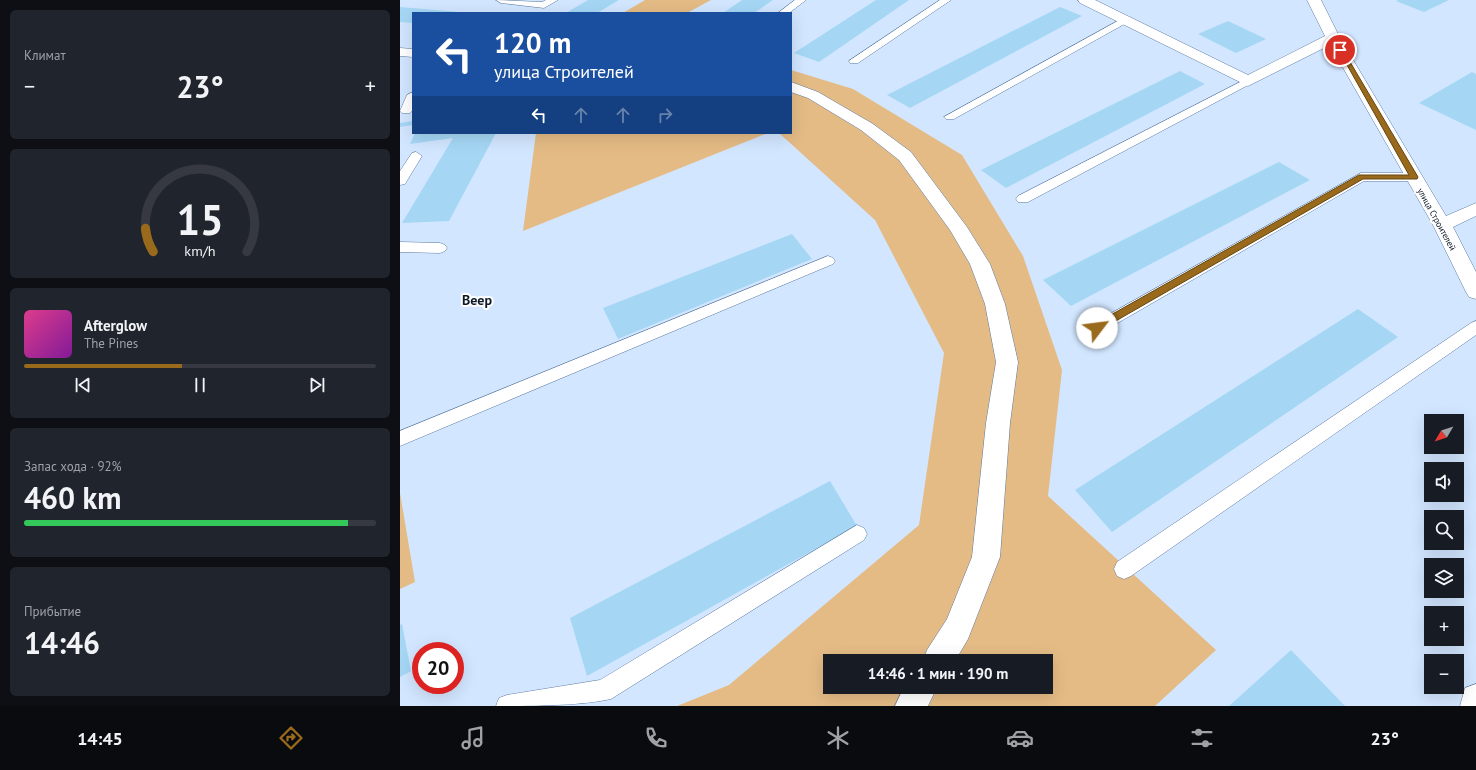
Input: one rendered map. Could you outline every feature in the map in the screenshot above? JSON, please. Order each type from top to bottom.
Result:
[{"type":"street","points":[[1085,0],[1248,81],[1333,38]]},
{"type":"street","name":"улица Строителей","points":[[1314,0],[1333,38],[1442,225],[1476,292]]},
{"type":"street","points":[[400,52],[412,53]]},
{"type":"street","points":[[792,87],[813,95],[867,127],[905,156],[958,227],[980,264],[995,304],[1007,362],[998,423],[986,557],[958,629],[942,654]]},
{"type":"street","points":[[1442,225],[1476,209]]},
{"type":"street","points":[[910,706],[918,694]]},
{"type":"street","points":[[1475,706],[1476,699]]},
{"type":"lane","points":[[501,0],[544,5],[553,0]]},
{"type":"lane","points":[[784,12],[801,0]]},
{"type":"lane","points":[[854,61],[946,0]]},
{"type":"lane","points":[[950,117],[1125,20]]},
{"type":"lane","points":[[1023,199],[1248,81]]},
{"type":"lane","points":[[406,111],[412,97]]},
{"type":"lane","points":[[400,181],[416,156]]},
{"type":"lane","points":[[1097,328],[1361,176],[1414,177]]},
{"type":"lane","points":[[400,247],[440,248]]},
{"type":"lane","points":[[400,439],[828,261]]},
{"type":"lane","points":[[1124,569],[1476,327]]},
{"type":"lane","points":[[507,706],[603,690],[858,534]]},
{"type":"shaded area","points":[[645,0],[711,0],[689,12],[625,12]]},
{"type":"shaded area","points":[[792,70],[853,89],[962,155],[1023,256],[1062,370],[1048,496],[1216,650],[1155,706],[677,706],[729,685],[919,525],[944,353],[875,220],[780,134],[792,134]]},
{"type":"shaded area","points":[[536,134],[766,134],[523,231]]},
{"type":"shaded area","points":[[400,493],[415,582],[400,589]]},
{"type":"building","points":[[588,0],[619,0],[599,12],[568,12]]},
{"type":"building","points":[[742,0],[773,0],[755,12],[724,12]]},
{"type":"building","points":[[876,0],[909,0],[819,62],[794,53]]},
{"type":"building","points":[[1449,0],[1424,12],[1396,1]]},
{"type":"building","points":[[400,7],[459,12],[412,12],[412,23],[400,22]]},
{"type":"building","points":[[1060,7],[1082,16],[910,108],[887,95]]},
{"type":"building","points":[[1228,21],[1266,39],[1236,53],[1198,34]]},
{"type":"building","points":[[1180,71],[1205,84],[1006,188],[981,170]]},
{"type":"building","points":[[1472,72],[1476,74],[1476,130],[1419,103]]},
{"type":"building","points":[[412,121],[412,125],[400,127],[400,123]]},
{"type":"building","points":[[415,134],[495,134],[449,221],[402,223],[453,138],[410,144]]},
{"type":"building","points":[[1279,162],[1310,180],[1071,306],[1043,280]]},
{"type":"building","points":[[792,234],[812,259],[618,339],[603,308]]},
{"type":"building","points":[[1358,309],[1398,337],[1112,532],[1075,490]]},
{"type":"building","points":[[830,481],[857,526],[587,676],[570,618]]},
{"type":"building","points":[[402,624],[411,671],[400,677],[400,625]]},
{"type":"building","points":[[1291,650],[1345,706],[1229,706]]},
{"type":"district","name":"Веер","points":[[477,300]]},
{"type":"route","points":[[1097,328],[1361,176],[1414,177],[1340,50]]}]
